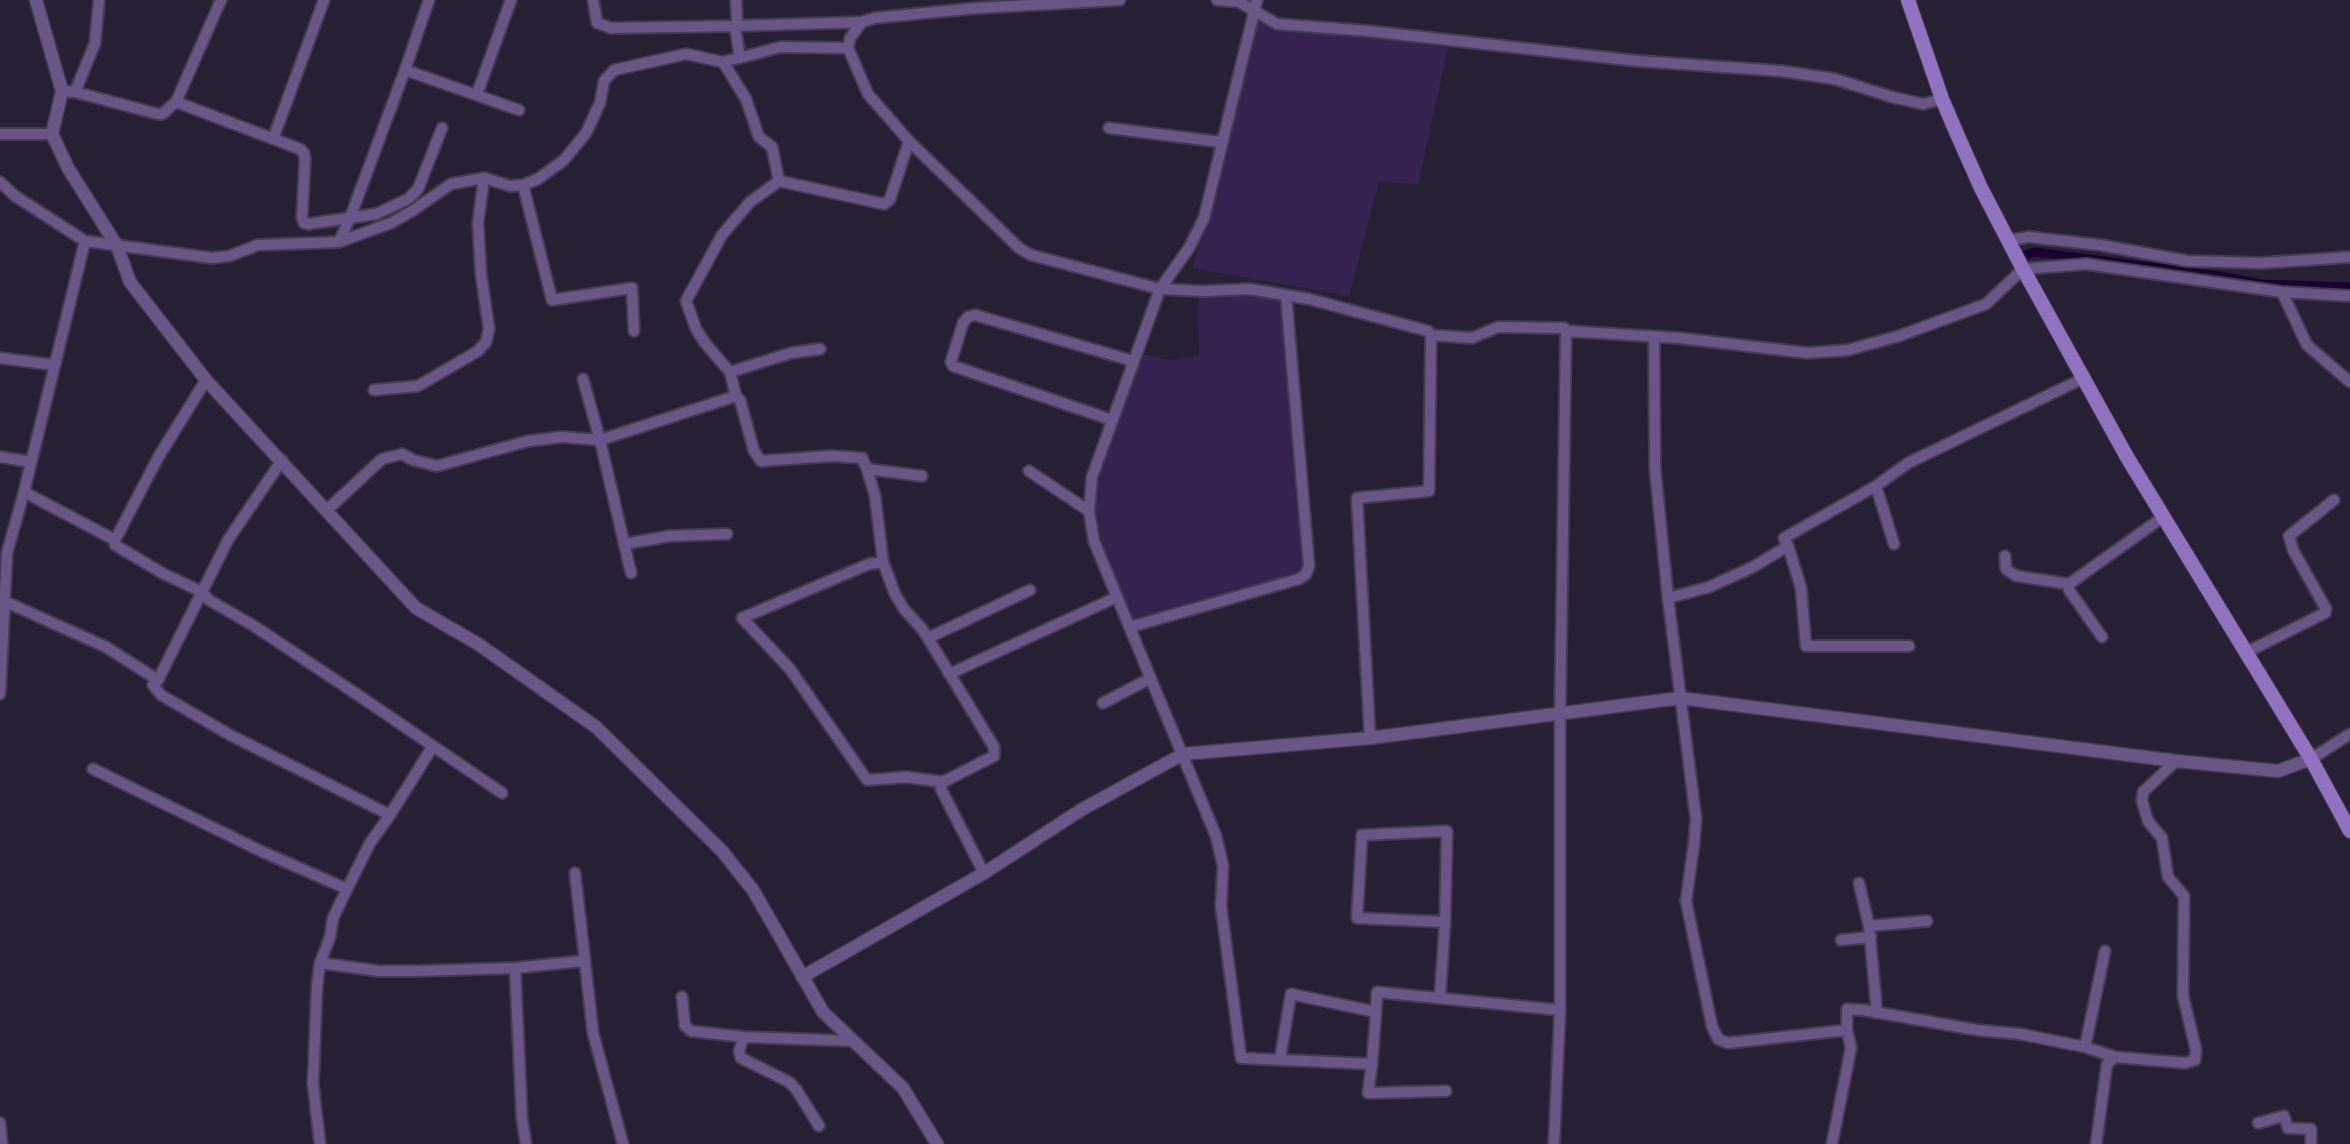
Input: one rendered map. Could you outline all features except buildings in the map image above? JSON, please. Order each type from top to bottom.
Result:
[{"type":"main road","points":[[1908,0],[1942,99],[1982,188],[2023,269],[2163,517],[2311,759],[2350,831]]},
{"type":"street","points":[[36,0],[68,91]]},
{"type":"street","points":[[99,0],[95,43],[68,91],[52,134],[68,168],[117,246],[130,282],[206,380],[416,608],[478,644],[596,727],[722,851],[753,890],[824,1012],[903,1088],[937,1144]]},
{"type":"street","points":[[68,91],[158,114],[168,110],[176,102],[221,0]]},
{"type":"street","points":[[273,139],[324,0]]},
{"type":"street","points":[[339,242],[350,218],[429,0]]},
{"type":"street","points":[[477,94],[511,0]]},
{"type":"street","points":[[593,0],[597,23],[611,28],[862,22],[874,18],[978,8],[1120,0]]},
{"type":"street","points":[[736,0],[737,21],[735,26],[740,58]]},
{"type":"street","points":[[1217,0],[1256,5],[1277,24],[1368,31],[1638,61],[1781,71],[1835,79],[1923,104],[1942,99]]},
{"type":"street","points":[[1256,5],[1204,218],[1189,248],[1160,289],[1092,477],[1089,511],[1094,541],[1216,836],[1223,866],[1221,906],[1241,1058],[1372,1064]]},
{"type":"street","points":[[862,22],[850,38],[848,48],[868,94],[909,141],[1025,251],[1044,260],[1160,289],[1205,291],[1250,289],[1286,295],[1428,331],[1431,335],[1472,338],[1498,327],[1564,328],[1566,331],[1653,337],[1808,353],[1848,350],[1899,336],[1986,304],[2023,269],[2086,264],[2282,292],[2350,296]]},
{"type":"street","points":[[0,182],[15,196],[85,241],[212,258],[229,256],[258,245],[339,242],[391,222],[412,211],[451,184],[484,178],[510,186],[523,185],[538,178],[564,160],[586,133],[600,103],[604,81],[614,70],[686,54],[723,62],[781,47],[848,48]]},
{"type":"street","points":[[723,62],[746,99],[759,137],[772,147],[779,181]]},
{"type":"street","points":[[405,70],[519,110]]},
{"type":"street","points":[[176,102],[300,149],[304,153],[302,218],[304,223],[308,224],[376,214],[408,199],[418,189],[442,128]]},
{"type":"street","points":[[1109,128],[1221,142]]},
{"type":"street","points":[[0,134],[52,134]]},
{"type":"street","points":[[882,562],[869,564],[742,618],[790,669],[867,780],[906,777],[943,782],[994,756],[994,747],[928,638],[904,609],[882,562],[875,496],[862,458],[831,456],[761,461],[757,458],[730,372],[696,329],[686,301],[722,235],[750,202],[779,181],[884,204],[890,199],[909,141]]},
{"type":"street","points":[[374,390],[418,386],[478,351],[486,342],[489,329],[478,223],[484,178]]},
{"type":"street","points":[[523,185],[552,300],[632,288],[634,331]]},
{"type":"street","points":[[2008,240],[2029,237],[2188,261],[2261,263],[2350,257]]},
{"type":"street","points":[[0,694],[2,626],[6,602],[4,553],[24,492],[85,241]]},
{"type":"street","points":[[2282,292],[2307,345],[2350,382]]},
{"type":"street","points":[[1130,627],[1299,579],[1306,574],[1309,566],[1286,295]]},
{"type":"street","points":[[1112,420],[953,366],[951,362],[963,322],[975,315],[1133,361]]},
{"type":"street","points":[[1554,1144],[1560,1010],[1560,715],[1566,331]]},
{"type":"street","points":[[1370,738],[1357,498],[1429,491],[1431,335]]},
{"type":"street","points":[[1653,337],[1655,468],[1668,598],[1696,819],[1686,901],[1712,1026],[1718,1039],[1728,1042],[1847,1030]]},
{"type":"street","points":[[730,372],[791,353],[820,349]]},
{"type":"street","points":[[0,358],[54,365]]},
{"type":"street","points":[[1909,646],[1862,644],[1806,646],[1801,588],[1784,538],[1875,486],[1908,463],[2084,378]]},
{"type":"street","points":[[583,379],[600,440],[631,573]]},
{"type":"street","points":[[206,380],[159,456],[115,540],[115,545],[202,592],[209,600],[254,626],[502,793]]},
{"type":"street","points":[[327,510],[382,459],[402,454],[412,460],[437,466],[528,441],[561,437],[600,440],[736,396]]},
{"type":"street","points":[[0,457],[31,462]]},
{"type":"street","points":[[282,460],[228,540],[158,680],[153,685],[161,695],[268,755],[390,815]]},
{"type":"street","points":[[867,469],[922,476]]},
{"type":"street","points":[[1029,471],[1089,511]]},
{"type":"street","points":[[1875,486],[1894,544]]},
{"type":"street","points":[[24,492],[115,540]]},
{"type":"street","points":[[2245,653],[2325,613],[2326,609],[2293,550],[2289,536],[2334,500]]},
{"type":"street","points":[[2005,556],[2006,569],[2016,576],[2068,584],[2163,517]]},
{"type":"street","points":[[624,544],[669,536],[726,534]]},
{"type":"street","points":[[1668,598],[1709,587],[1751,568],[1788,546]]},
{"type":"street","points":[[2068,584],[2069,590],[2102,638]]},
{"type":"street","points":[[928,638],[1030,590]]},
{"type":"street","points":[[949,674],[1117,597]]},
{"type":"street","points":[[6,602],[106,647],[158,680]]},
{"type":"street","points":[[1103,702],[1151,678]]},
{"type":"street","points":[[802,977],[984,873],[1081,810],[1184,754],[1370,738],[1680,698],[2176,761],[2278,771],[2311,759],[2350,734]]},
{"type":"street","points":[[320,1144],[313,1084],[320,963],[330,937],[333,918],[370,843],[433,746]]},
{"type":"street","points":[[1832,1144],[1851,1048],[1847,1030],[1847,1009],[1977,1030],[2020,1034],[2085,1047],[2115,1057],[2186,1064],[2195,1060],[2196,1050],[2183,996],[2184,896],[2168,877],[2162,838],[2148,821],[2142,801],[2143,792],[2176,761]]},
{"type":"street","points":[[93,769],[263,852],[347,889]]},
{"type":"street","points":[[943,782],[942,794],[984,873]]},
{"type":"street","points":[[1440,997],[1445,922],[1447,831],[1362,835],[1357,918],[1445,922]]},
{"type":"street","points":[[575,873],[593,1034],[623,1144]]},
{"type":"street","points":[[1859,883],[1870,932],[1877,1013]]},
{"type":"street","points":[[1841,940],[1927,921]]},
{"type":"street","points":[[2085,1047],[2105,951]]},
{"type":"street","points":[[320,963],[379,971],[515,968],[582,961],[585,964]]},
{"type":"street","points":[[515,968],[525,1144]]},
{"type":"street","points":[[1446,1091],[1368,1093],[1377,992],[1560,1010]]},
{"type":"street","points":[[1280,1059],[1291,994],[1376,1012]]},
{"type":"street","points":[[682,997],[686,1029],[692,1031],[744,1037],[854,1041]]},
{"type":"street","points":[[744,1037],[739,1051],[741,1058],[789,1082],[796,1089],[819,1126]]},
{"type":"street","points":[[2096,1144],[2103,1074],[2107,1064],[2115,1057]]},
{"type":"street","points":[[2258,1123],[2284,1116],[2288,1128],[2311,1130],[2311,1144]]},
{"type":"street","points":[[0,1123],[2,1144]]},
{"type":"shaded area","points":[[1257,23],[1448,48],[1418,184],[1379,182],[1349,296],[1193,268]]},
{"type":"shaded area","points":[[1238,295],[1284,299],[1304,556],[1303,569],[1290,576],[1132,622],[1107,561],[1094,504],[1104,456],[1141,354],[1168,360],[1199,356],[1198,296]]},
{"type":"waterway","points":[[2025,255],[2035,252],[2214,275],[2263,284],[2350,287]]}]
